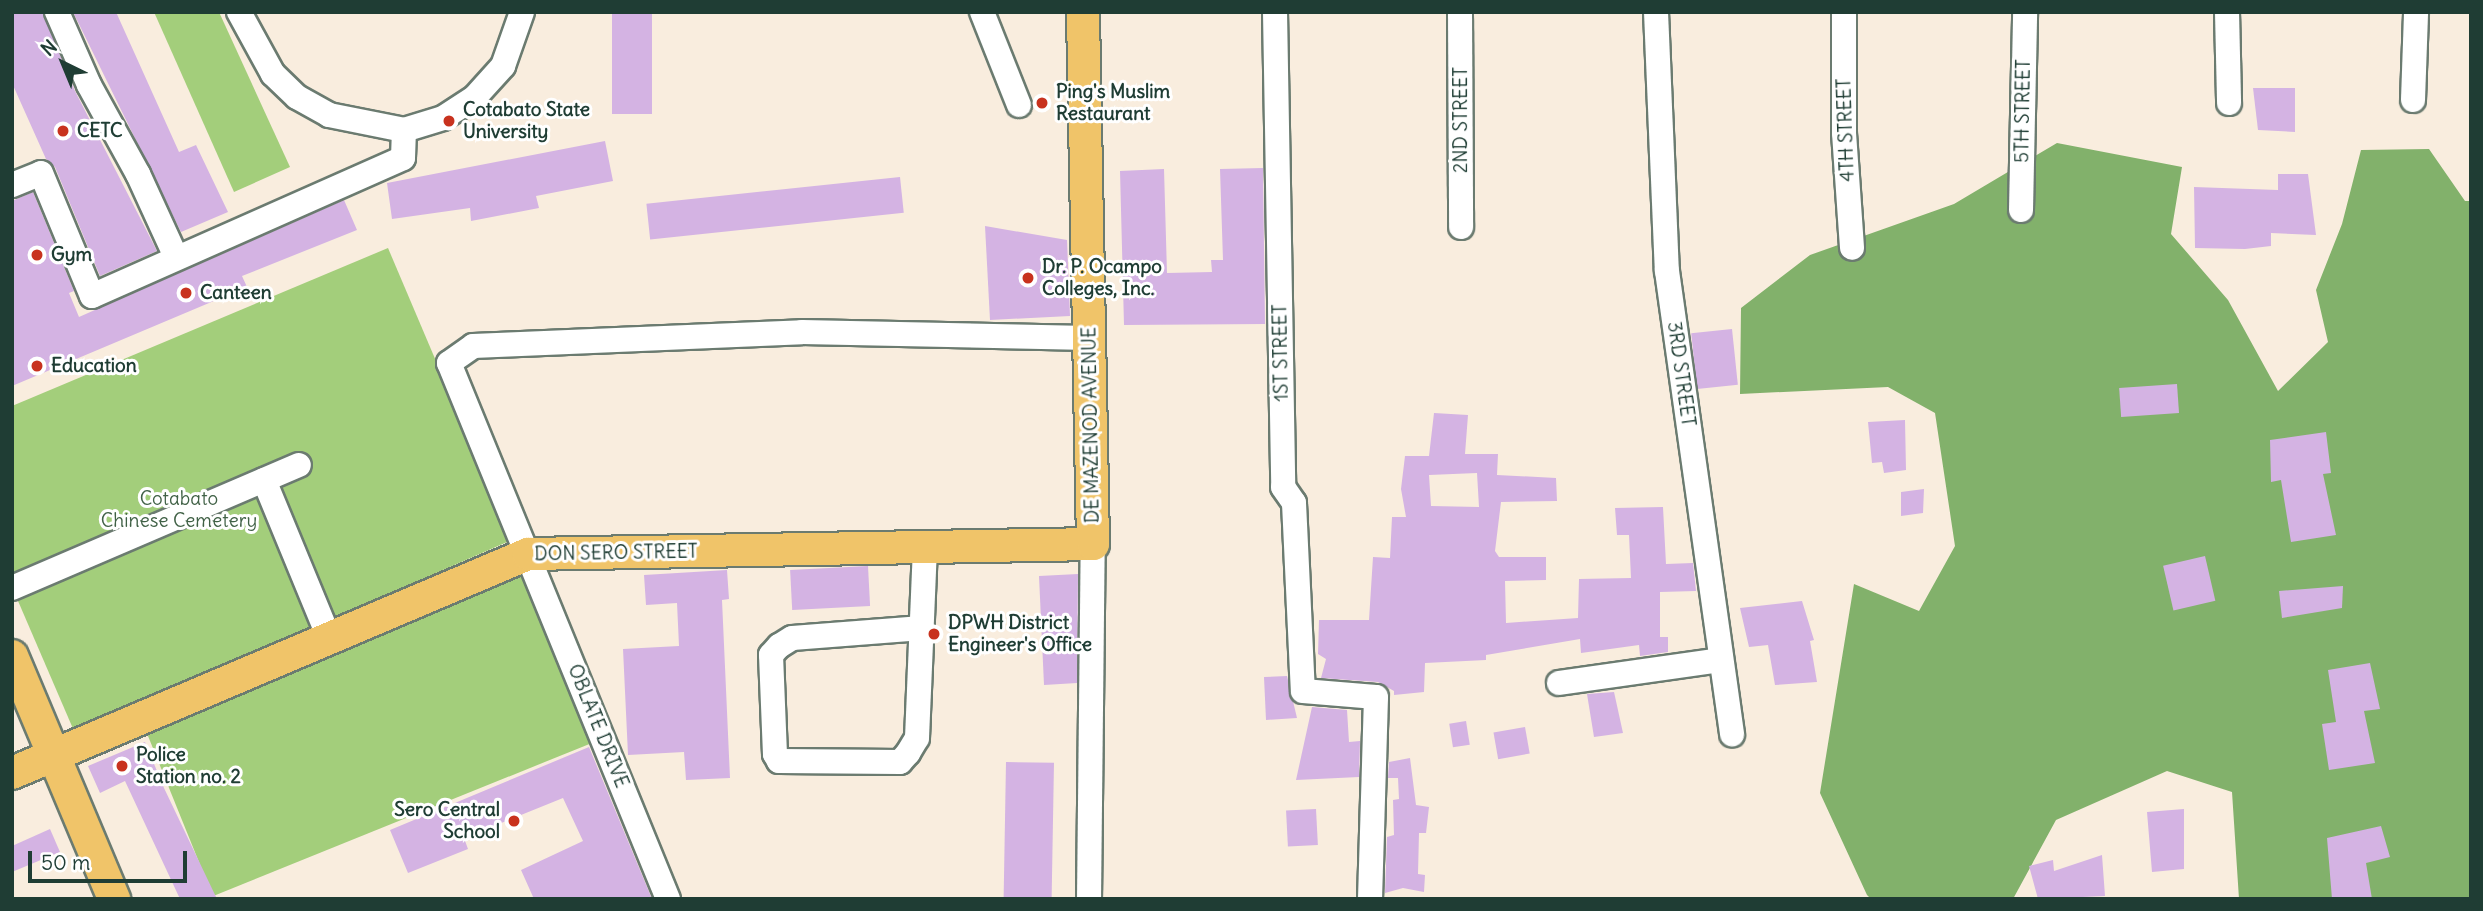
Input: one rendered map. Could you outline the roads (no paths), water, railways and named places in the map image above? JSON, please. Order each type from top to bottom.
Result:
[{"type":"main road","name":"DE MAZENOD AVENUE","points":[[1083,12],[1093,544]]},
{"type":"main road","name":"DON SERO STREET","points":[[12,773],[53,753],[330,640],[528,554],[1093,544]]},
{"type":"main road","points":[[12,656],[114,899]]},
{"type":"street","points":[[57,12],[89,86],[138,174],[176,257]]},
{"type":"street","points":[[239,12],[273,74],[298,97],[329,115],[404,130],[443,118],[475,97],[503,66],[522,12]]},
{"type":"street","points":[[982,12],[1019,105]]},
{"type":"street","name":"1ST STREET","points":[[1275,12],[1283,487],[1294,503],[1303,691],[1376,697],[1370,899]]},
{"type":"street","name":"2ND STREET","points":[[1460,12],[1461,227]]},
{"type":"street","name":"3RD STREET","points":[[1656,12],[1667,271],[1732,734]]},
{"type":"street","name":"4TH STREET","points":[[1844,12],[1844,133],[1852,248]]},
{"type":"street","name":"5TH STREET","points":[[2021,210],[2025,12]]},
{"type":"street","points":[[2227,12],[2229,103]]},
{"type":"street","points":[[2413,100],[2416,12]]},
{"type":"street","points":[[12,185],[41,173],[92,296],[403,158],[404,130]]},
{"type":"street","name":"OBLATE DRIVE","points":[[668,899],[449,363],[473,346],[802,332],[1089,338]]},
{"type":"street","points":[[12,588],[299,465]]},
{"type":"street","points":[[264,480],[330,640]]},
{"type":"street","points":[[1089,899],[1093,544]]},
{"type":"street","points":[[922,628],[792,638],[779,646],[771,655],[775,754],[779,761],[900,762],[917,737],[922,628],[925,547]]},
{"type":"street","points":[[1559,682],[1720,660]]},
{"type":"place","name":"Ping's Muslim Restaurant","points":[[1042,103]]},
{"type":"place","name":"Cotabato State University","points":[[449,121]]},
{"type":"place","name":"CETC","points":[[63,131]]},
{"type":"place","name":"Gym","points":[[37,255]]},
{"type":"place","name":"Dr. P. Ocampo Colleges, Inc.","points":[[1028,278]]},
{"type":"place","name":"Canteen","points":[[186,293]]},
{"type":"place","name":"Education","points":[[37,366]]},
{"type":"place","name":"DPWH District Engineer's Office","points":[[934,634]]},
{"type":"place","name":"Police Station no. 2","points":[[122,766]]},
{"type":"place","name":"Sero Central School","points":[[514,821]]},
{"type":"park label","name":"Cotabato Chinese Cemetery","points":[[179,510]]}]
